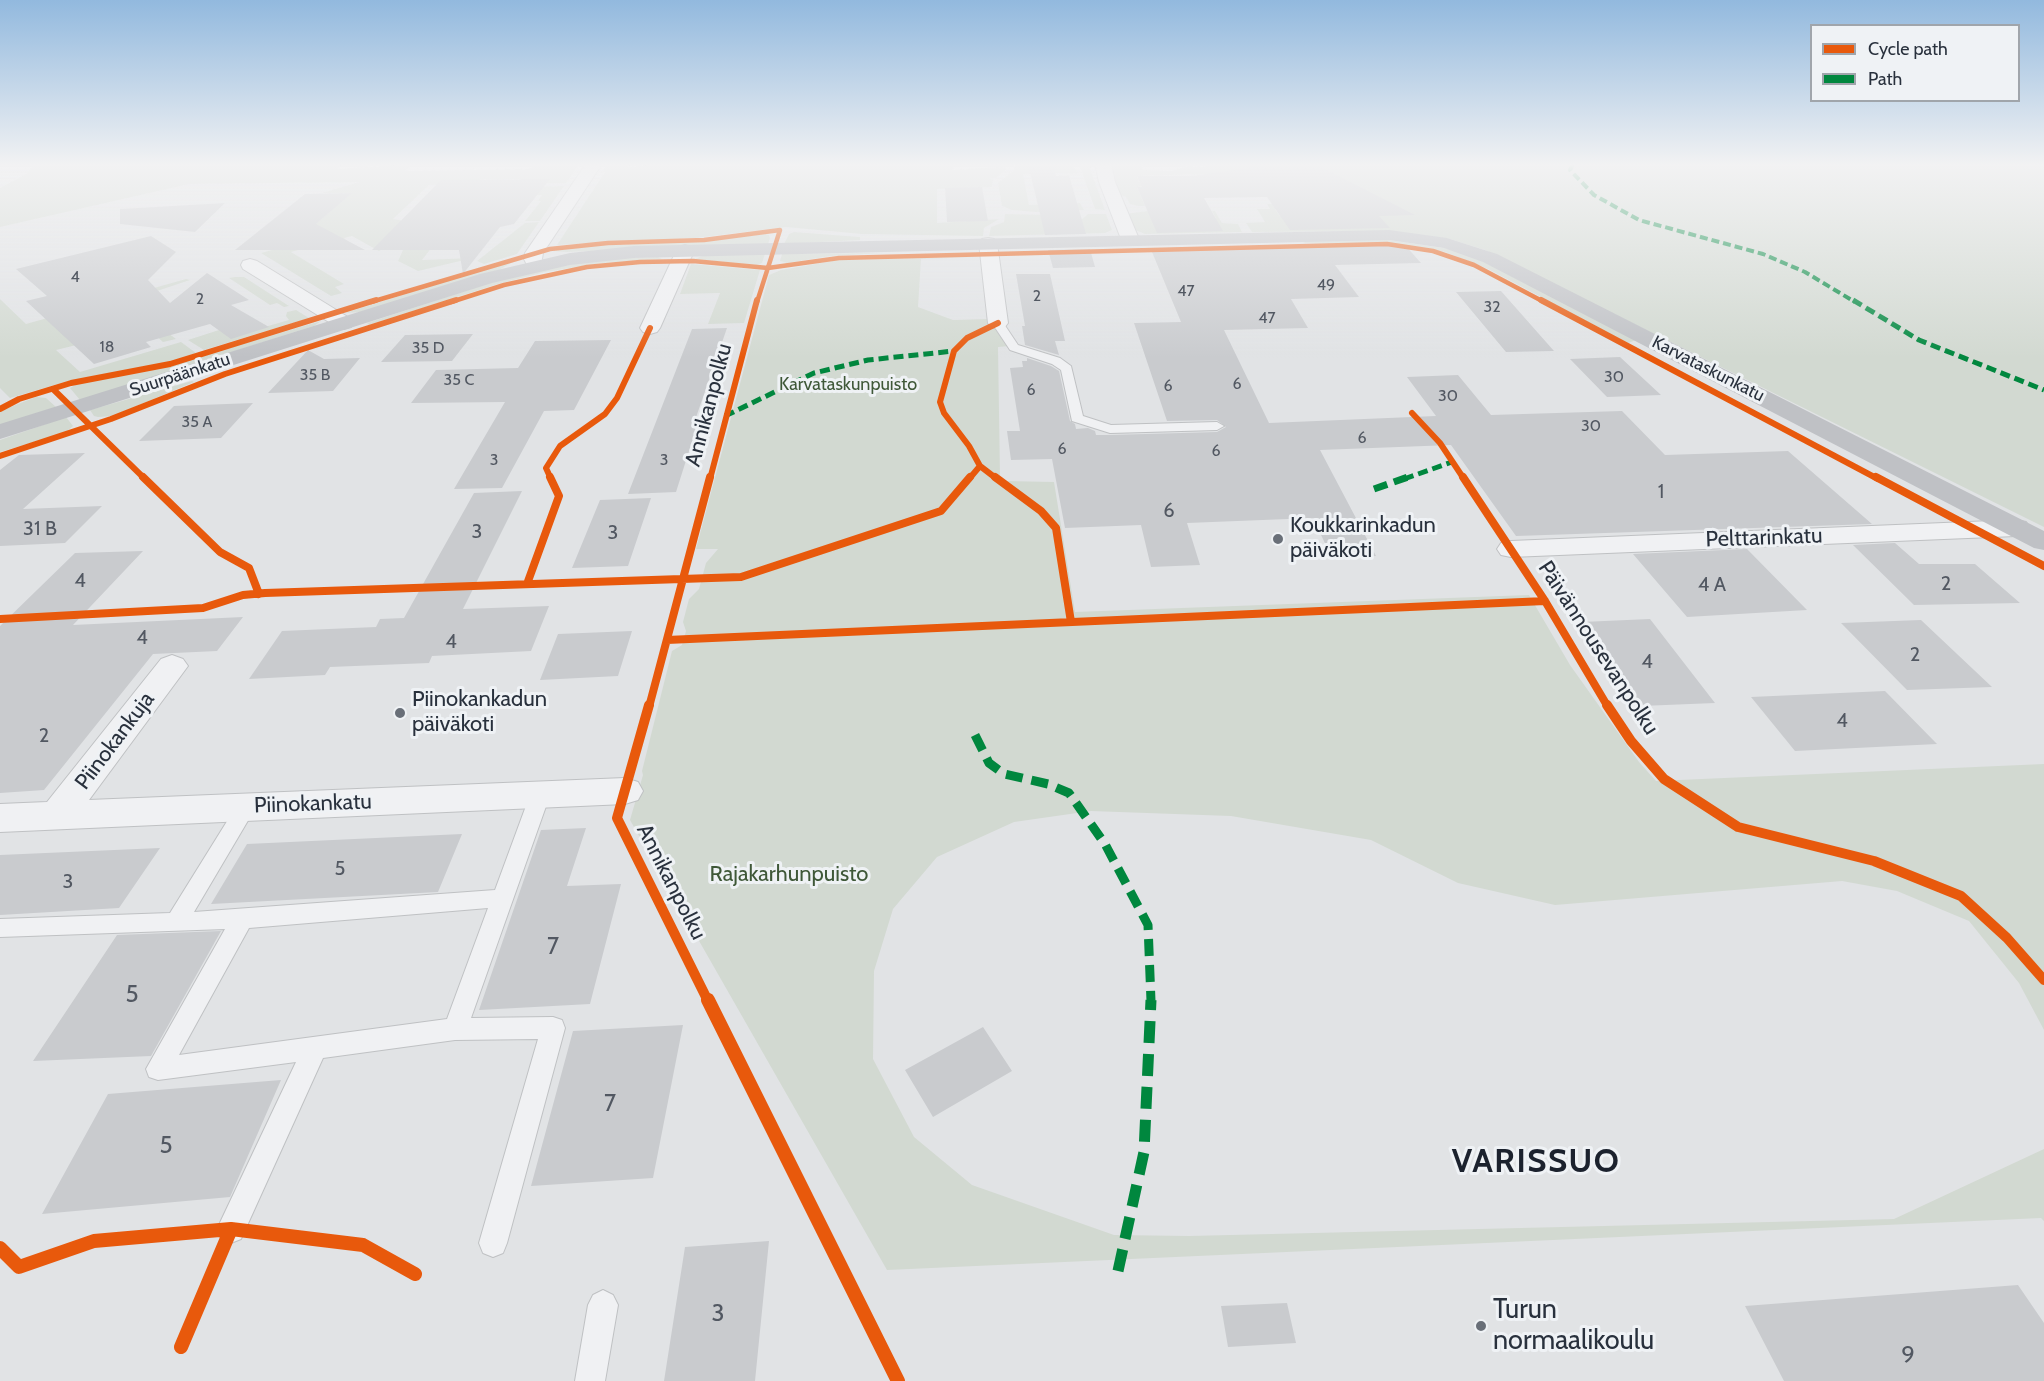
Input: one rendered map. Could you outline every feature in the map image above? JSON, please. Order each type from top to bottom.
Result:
[{"type":"street","points":[[536,265],[533,259],[534,253],[551,228]]},
{"type":"street","points":[[1126,228],[1130,239]]},
{"type":"street","name":"Suurpäänkatu","points":[[0,432],[536,265],[612,254],[686,251],[1360,234]]},
{"type":"street","name":"Karvataskunkatu","points":[[1360,234],[1424,239],[1483,255],[2044,542]]},
{"type":"street","points":[[988,243],[998,324]]},
{"type":"street","points":[[650,328],[686,251]]},
{"type":"street","points":[[250,265],[344,323]]},
{"type":"street","name":"Pelttarinkatu","points":[[1511,549],[2016,528]]},
{"type":"street","name":"Piinokankuja","points":[[58,815],[172,666]]},
{"type":"street","name":"Piinokankatu","points":[[0,818],[625,791]]},
{"type":"lane","points":[[998,324],[1014,347],[1056,361],[1067,369],[1077,418],[1110,429],[1217,426]]},
{"type":"lane","points":[[455,1029],[540,795]]},
{"type":"lane","points":[[177,921],[246,807]]},
{"type":"lane","points":[[0,928],[242,919],[504,898]]},
{"type":"lane","points":[[242,919],[158,1069],[455,1029],[553,1028],[493,1243]]},
{"type":"lane","points":[[231,1229],[315,1048]]},
{"type":"lane","points":[[590,1381],[603,1305]]},
{"type":"green space","points":[[311,228],[447,228],[422,260],[473,258],[418,271],[398,261],[403,250],[394,250],[387,246],[379,251],[352,236],[344,238],[347,241],[330,241],[291,252],[344,284],[335,287],[342,293],[331,296],[261,253],[308,240],[302,236]]},
{"type":"green space","points":[[518,228],[535,228],[517,254],[484,264],[477,261]]},
{"type":"green space","points":[[568,228],[774,228],[696,238],[557,245]]},
{"type":"green space","points":[[802,228],[984,228],[983,236],[862,234]]},
{"type":"green space","points":[[991,228],[1112,230],[1105,233],[989,236]]},
{"type":"green space","points":[[1132,228],[1240,228],[1242,232],[1145,234]]},
{"type":"green space","points":[[1250,228],[2044,228],[2044,527],[1485,250],[1450,239],[1390,231],[1252,232]]},
{"type":"green space","points":[[794,232],[860,237],[860,240],[784,244],[789,234]]},
{"type":"green space","points":[[765,234],[770,238],[768,244],[550,251],[590,246],[704,241]]},
{"type":"green space","points":[[1382,239],[1450,249],[1471,255],[1636,340],[1628,343],[1488,269],[1445,252],[1392,243],[1305,243],[1300,241]]},
{"type":"green space","points":[[883,253],[831,256],[787,263],[780,261],[782,254]]},
{"type":"green space","points":[[765,254],[762,263],[757,265],[695,259],[705,255]]},
{"type":"green space","points":[[658,257],[662,259],[603,263],[545,272],[498,284],[369,325],[367,323],[514,275],[602,259]]},
{"type":"green space","points":[[981,257],[921,259],[918,307],[953,320],[988,319],[998,323],[1010,346],[998,347],[1000,478],[1004,481],[1054,482],[1075,612],[1529,595],[1570,665],[1639,762],[1656,781],[2044,764],[2044,1030],[2019,983],[1969,921],[1897,891],[1842,881],[1555,905],[1458,883],[1371,840],[1231,816],[1091,811],[1014,822],[937,857],[893,909],[874,971],[873,1059],[914,1137],[972,1185],[1114,1235],[1189,1236],[1894,1219],[2044,1149],[2044,1221],[2041,1218],[887,1270],[630,820],[672,651],[682,645],[686,631],[683,622],[689,599],[699,589],[706,563],[718,549],[696,549],[769,275],[781,270],[838,260]]},
{"type":"green space","points":[[518,259],[499,270],[361,312],[345,313]]},
{"type":"green space","points":[[691,264],[760,270],[744,323],[708,324],[720,293],[680,294]]},
{"type":"green space","points":[[244,277],[289,306],[284,307],[277,303],[270,305],[229,278]]},
{"type":"green space","points":[[186,279],[190,280],[157,291],[160,327],[176,339],[163,342],[147,328],[56,350],[80,372],[181,342],[196,353],[168,362],[68,381],[10,398],[0,388],[0,299],[26,324]]},
{"type":"green space","points":[[296,310],[309,318],[204,350],[188,340],[219,330],[268,326],[289,320],[286,316],[287,312]]},
{"type":"green space","points":[[321,321],[314,326],[80,400],[70,388],[77,384],[160,368]]},
{"type":"green space","points":[[194,382],[113,416],[94,416],[90,410]]},
{"type":"green space","points":[[36,397],[46,398],[56,407],[0,425],[0,411]]},
{"type":"green space","points":[[66,417],[73,426],[65,433],[0,452],[0,440]]},
{"type":"building","points":[[162,228],[199,228],[195,232]]},
{"type":"building","points":[[262,228],[324,228],[365,250],[235,250]]},
{"type":"building","points":[[393,228],[499,228],[463,274],[459,250],[372,250]]},
{"type":"building","points":[[1043,228],[1084,228],[1086,234],[1045,235]]},
{"type":"building","points":[[1155,228],[1222,228],[1223,231],[1157,233]]},
{"type":"building","points":[[1289,228],[1368,228],[1290,230]]},
{"type":"building","points":[[151,236],[176,252],[148,280],[170,303],[207,273],[249,300],[231,305],[269,327],[231,339],[210,324],[146,342],[151,347],[94,364],[26,301],[47,296],[16,269]]},
{"type":"building","points":[[1389,242],[1405,245],[1421,263],[1335,265],[1359,297],[1291,299],[1308,328],[1224,330],[1269,423],[1436,416],[1407,377],[1458,375],[1491,415],[1622,411],[1665,455],[1788,451],[1872,524],[1516,536],[1451,445],[1320,450],[1376,556],[1332,558],[1313,518],[1187,523],[1200,565],[1151,567],[1141,525],[1065,528],[1052,459],[1011,460],[1007,431],[1020,431],[1010,368],[1023,367],[1022,361],[1027,361],[1027,358],[1059,371],[1070,421],[1075,424],[1076,429],[1088,428],[1095,431],[1096,435],[1110,435],[1217,432],[1226,427],[1217,420],[1167,421],[1134,323],[1181,322],[1152,252],[1165,251],[1164,248],[1231,246],[1233,249],[1302,248],[1300,244]]},
{"type":"building","points":[[1090,249],[1095,267],[1053,268],[1048,250]]},
{"type":"building","points":[[1016,274],[1050,274],[1065,341],[1055,341],[1059,355],[1025,345],[1022,326],[1025,326]]},
{"type":"building","points":[[1501,291],[1554,351],[1506,352],[1456,292]]},
{"type":"building","points":[[727,328],[693,426],[697,426],[676,492],[628,494],[692,329]]},
{"type":"building","points":[[473,334],[452,361],[381,362],[405,335]]},
{"type":"building","points":[[611,340],[574,410],[544,411],[502,488],[454,489],[505,402],[411,403],[436,370],[518,368],[535,341]]},
{"type":"building","points":[[308,350],[324,359],[360,358],[333,391],[268,393]]},
{"type":"building","points":[[1620,357],[1661,395],[1607,397],[1570,359]]},
{"type":"building","points":[[253,403],[221,438],[139,441],[174,406]]},
{"type":"building","points":[[85,453],[23,509],[102,506],[65,543],[0,546],[0,470],[19,455]]},
{"type":"building","points":[[522,491],[463,609],[549,606],[531,651],[432,656],[429,663],[330,667],[325,675],[249,679],[282,631],[376,627],[380,619],[404,618],[474,493]]},
{"type":"building","points":[[651,498],[628,566],[572,568],[600,500]]},
{"type":"building","points":[[1895,543],[1919,564],[1975,564],[2020,603],[1914,605],[1853,545]]},
{"type":"building","points":[[1747,549],[1807,610],[1687,617],[1633,554]]},
{"type":"building","points":[[143,551],[73,625],[243,617],[217,651],[153,654],[44,790],[0,793],[0,626],[75,553]]},
{"type":"building","points":[[1650,619],[1715,703],[1641,706],[1582,622]]},
{"type":"building","points":[[1921,620],[1992,687],[1907,690],[1841,623]]},
{"type":"building","points":[[632,631],[618,676],[540,680],[558,634]]},
{"type":"building","points":[[1885,691],[1937,744],[1795,751],[1751,697]]},
{"type":"building","points":[[586,828],[567,886],[621,884],[590,1004],[479,1010],[541,830]]},
{"type":"building","points":[[462,834],[438,892],[211,904],[247,844]]},
{"type":"building","points":[[160,848],[119,908],[0,915],[0,855]]},
{"type":"building","points":[[221,931],[151,1056],[33,1061],[117,935]]},
{"type":"building","points":[[683,1025],[653,1178],[531,1186],[573,1031]]},
{"type":"building","points":[[983,1027],[1012,1071],[933,1117],[905,1070]]},
{"type":"building","points":[[281,1080],[230,1197],[42,1214],[108,1094]]},
{"type":"building","points":[[769,1241],[755,1381],[664,1381],[685,1247]]},
{"type":"building","points":[[2018,1285],[2044,1323],[2044,1381],[1784,1381],[1745,1306]]},
{"type":"building","points":[[1287,1303],[1296,1343],[1228,1347],[1221,1306]]},
{"type":"marked path","points":[[1670,228],[1763,254],[1805,272],[1919,340],[2044,390]]},
{"type":"marked path","points":[[725,416],[814,373],[868,360],[954,351]]},
{"type":"marked path","points":[[1374,489],[1452,462]]},
{"type":"marked path","points":[[975,735],[989,763],[1004,774],[1048,784],[1069,793],[1105,844],[1148,925],[1152,1018],[1144,1152],[1118,1271]]},
{"type":"cycle path","name":"Annikanpolku","points":[[0,409],[19,399],[71,383],[170,364],[510,259],[550,249],[608,243],[704,240],[780,230],[751,320],[663,657],[617,818],[898,1381]]},
{"type":"cycle path","points":[[0,456],[111,419],[225,374],[504,285],[587,267],[640,262],[693,261],[768,268],[839,258],[1387,244],[1433,251],[1474,265],[2044,566]]},
{"type":"cycle path","points":[[0,619],[203,608],[243,595],[265,593],[741,577],[941,511],[980,466],[969,446],[944,413],[940,402],[954,351],[967,338],[998,323]]},
{"type":"cycle path","points":[[527,584],[559,496],[546,468],[560,446],[605,414],[617,398],[650,328]]},
{"type":"cycle path","points":[[53,389],[220,552],[249,568],[259,594]]},
{"type":"cycle path","name":"Päivännousevanpolku","points":[[1412,413],[1440,443],[1545,601],[1631,741],[1664,779],[1738,827],[1874,861],[1961,896],[2007,938],[2044,980]]},
{"type":"cycle path","points":[[980,466],[1041,511],[1056,528],[1071,622]]},
{"type":"cycle path","name":"Päivännousevanpolku","points":[[667,640],[1545,601]]},
{"type":"cycle path","points":[[0,1248],[19,1267],[94,1241],[231,1229],[363,1245],[415,1274]]},
{"type":"cycle path","points":[[181,1347],[231,1229]]},
{"type":"place","name":"Koukkarinkadun päiväkoti","points":[[1278,539]]},
{"type":"place","name":"Piinokankadun päiväkoti","points":[[400,713]]},
{"type":"place","name":"Turun normaalikoulu","points":[[1481,1326]]},
{"type":"district","name":"VARISSUO","points":[[1536,1162]]},
{"type":"park label","name":"Karvataskunpuisto","points":[[848,385]]},
{"type":"park label","name":"Rajakarhunpuisto","points":[[789,875]]}]
